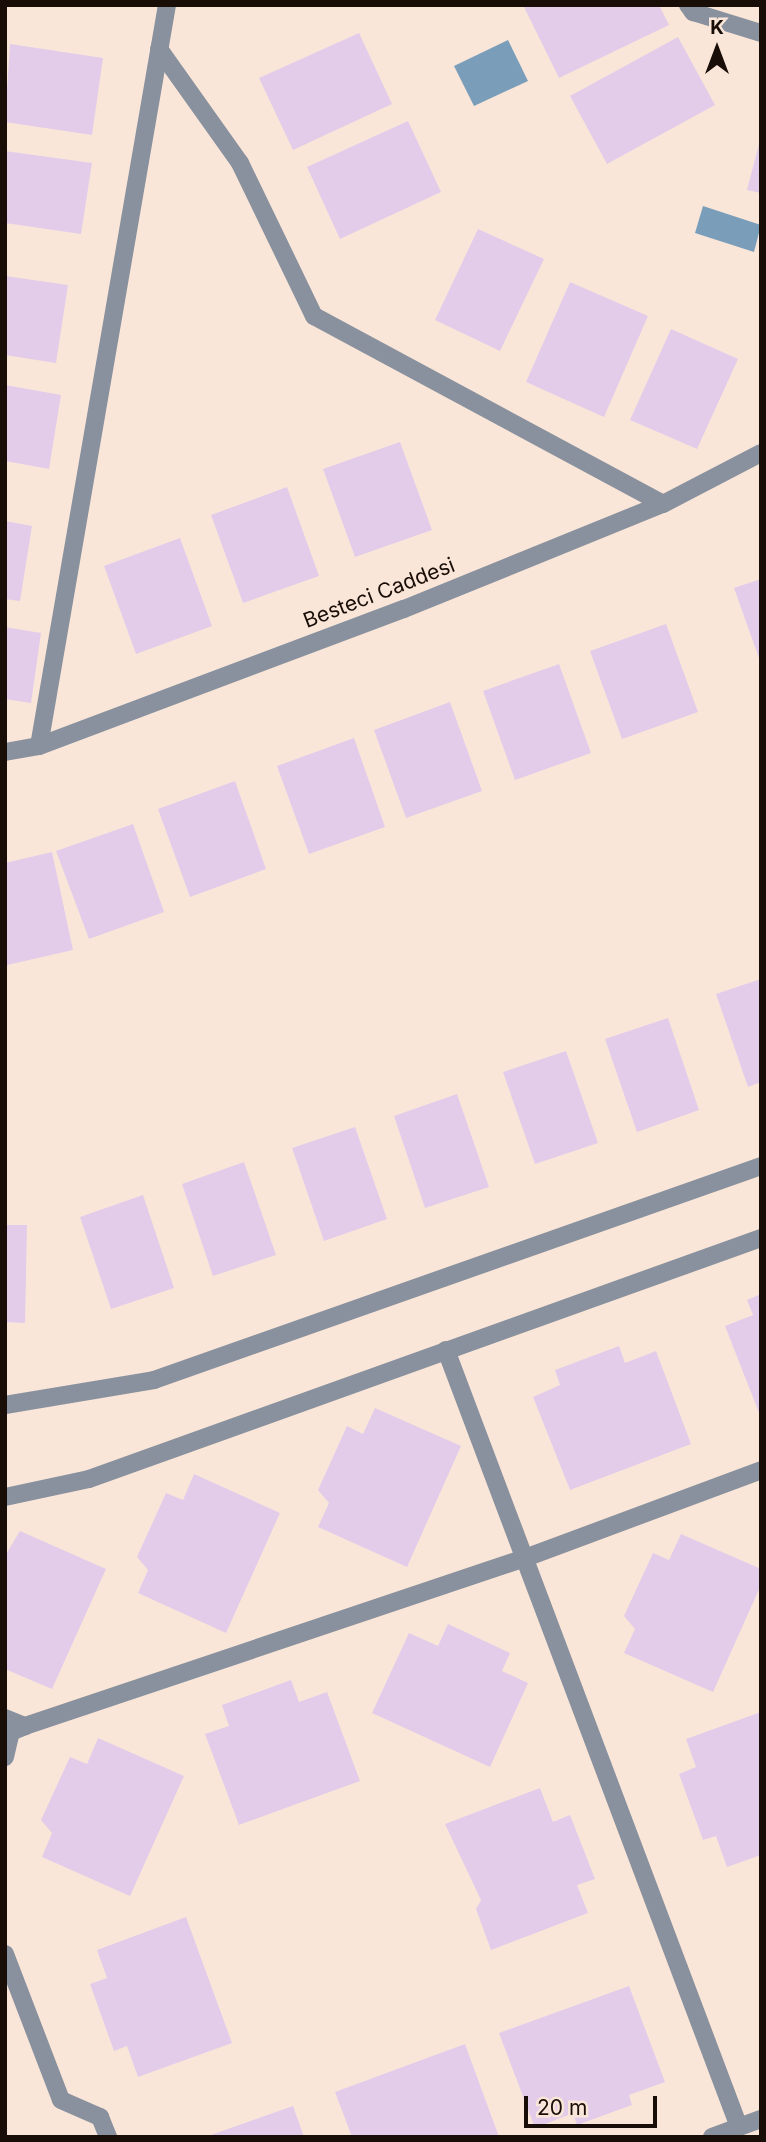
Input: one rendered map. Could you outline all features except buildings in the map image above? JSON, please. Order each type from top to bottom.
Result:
[{"type":"street","points":[[38,746],[167,5]]},
{"type":"street","points":[[688,5],[692,12],[761,33]]},
{"type":"street","points":[[159,49],[240,163],[314,316],[663,504]]},
{"type":"street","name":"Besteci Caddesi","points":[[5,752],[38,746],[404,609],[663,504],[761,453]]},
{"type":"street","points":[[5,1405],[154,1380],[761,1166]]},
{"type":"street","points":[[5,1497],[89,1479],[761,1238]]},
{"type":"street","points":[[446,1350],[739,2127]]},
{"type":"street","points":[[5,1757],[11,1732],[25,1726],[525,1558],[761,1470]]},
{"type":"street","points":[[5,1718],[25,1726]]},
{"type":"street","points":[[5,1954],[61,2100],[100,2117],[108,2137]]},
{"type":"street","points":[[712,2137],[761,2119]]},
{"type":"water","points":[[508,40],[528,81],[474,106],[454,66]]},
{"type":"water","points":[[703,206],[761,225],[754,252],[695,233]]}]
